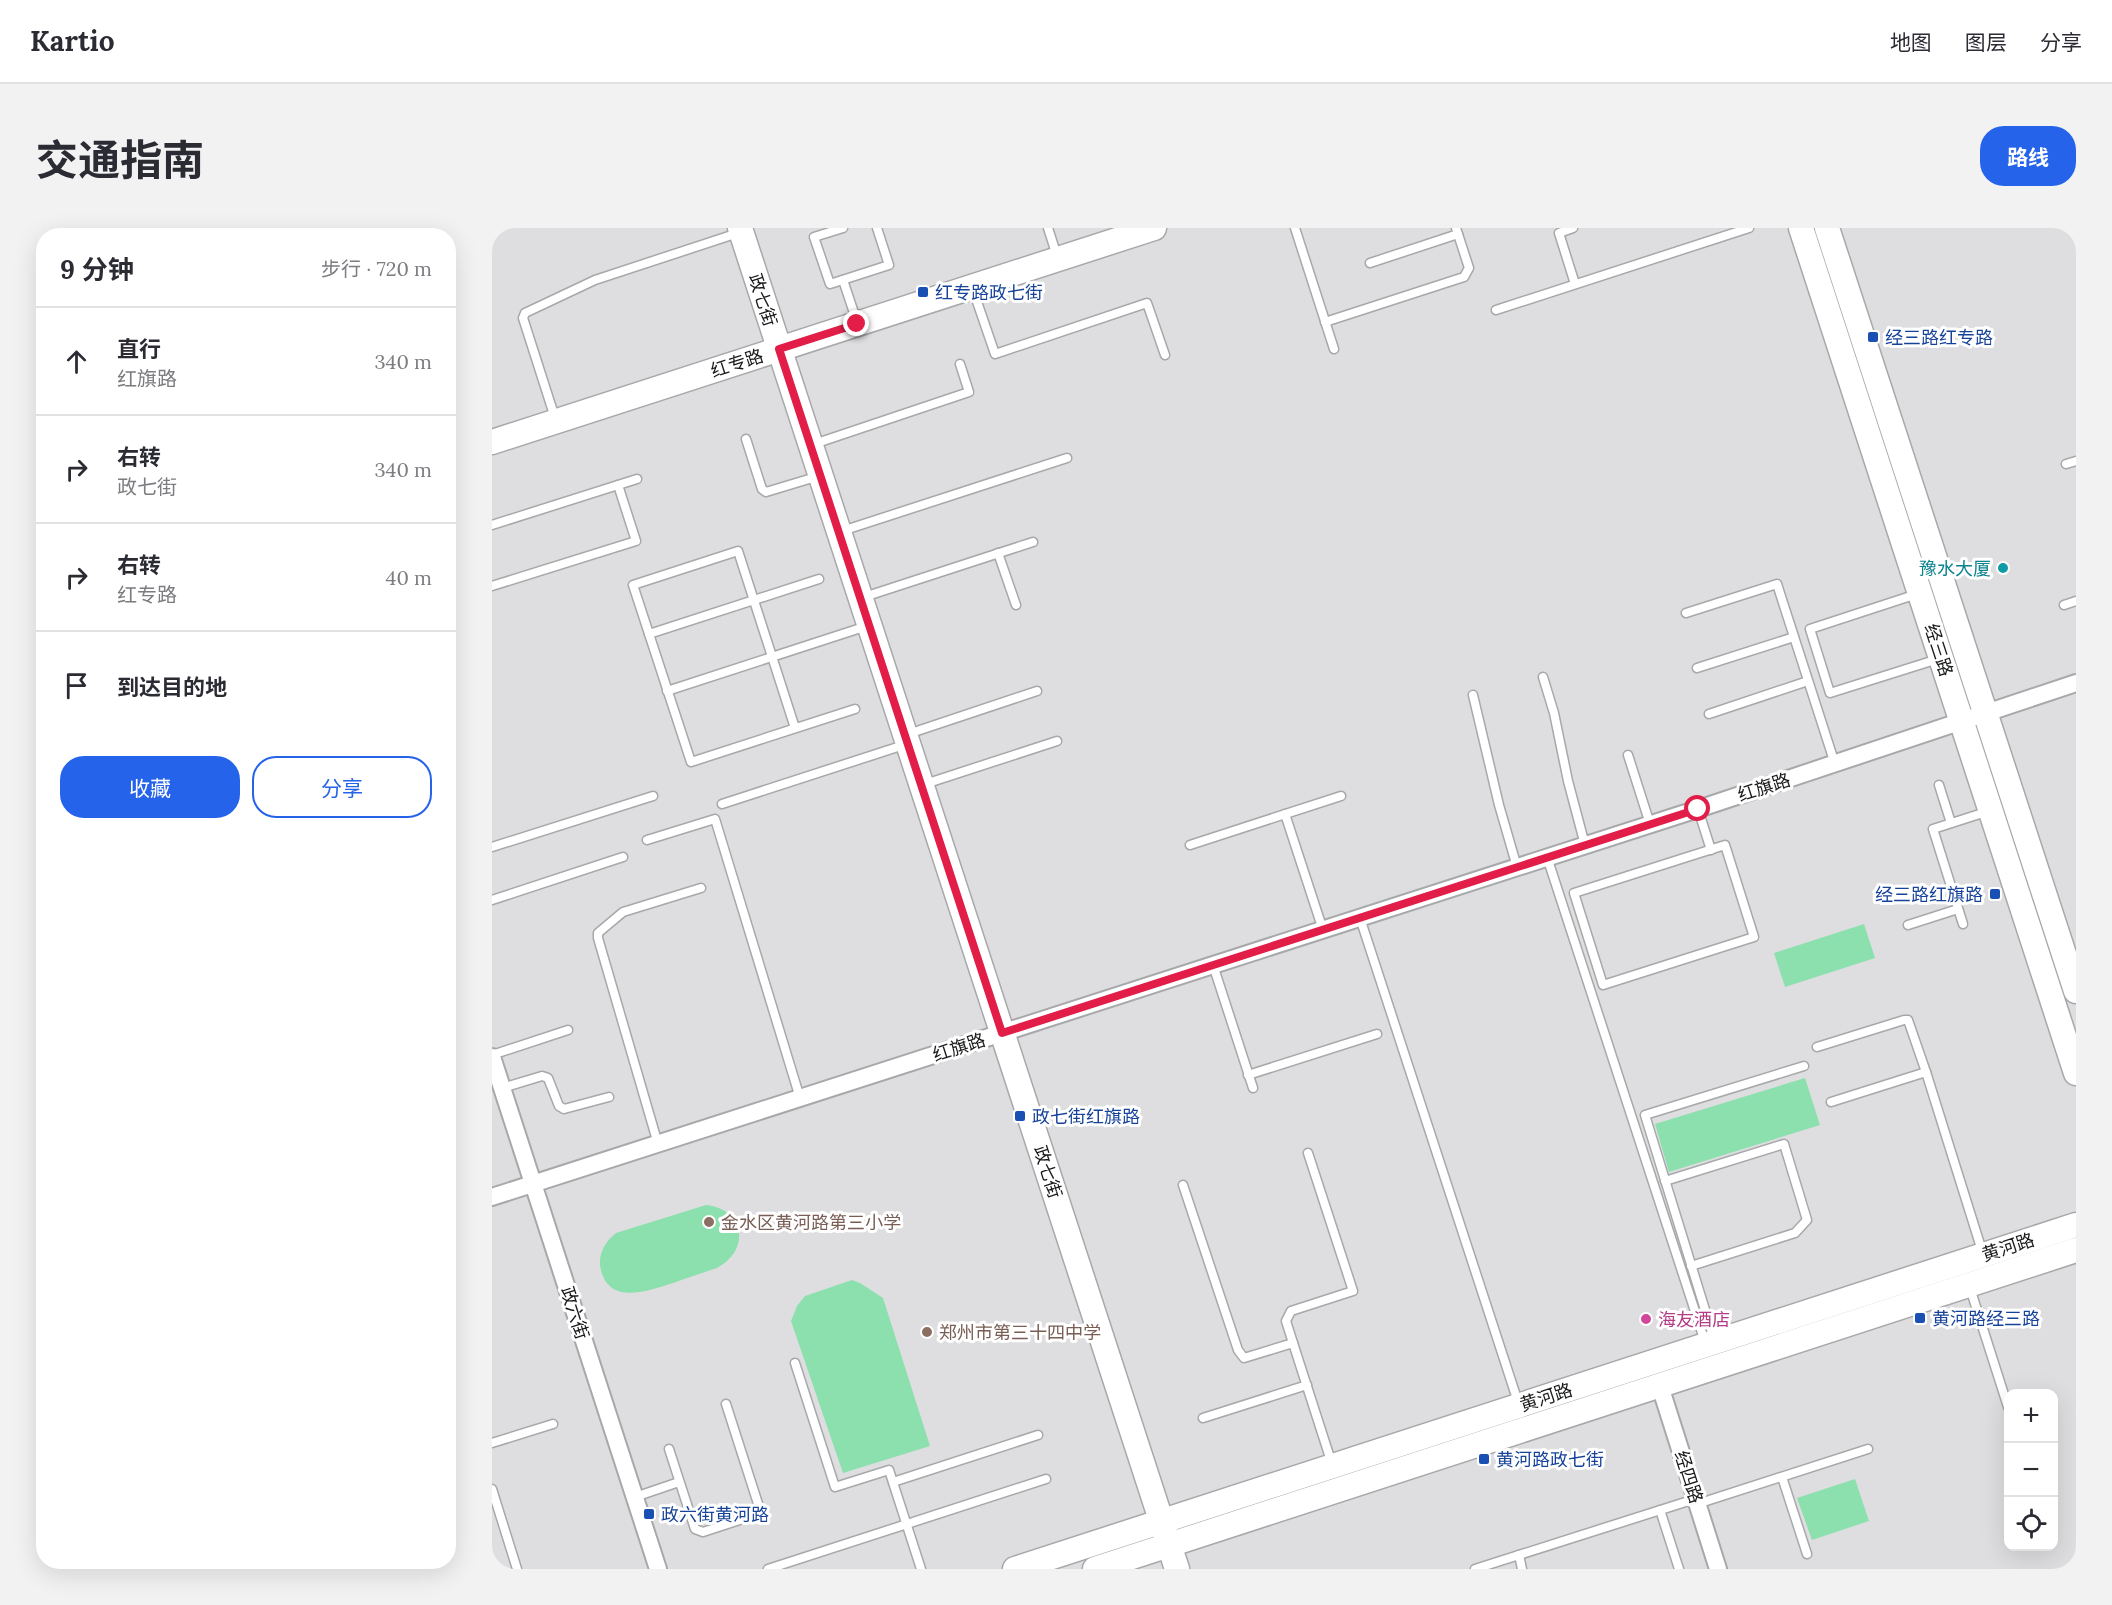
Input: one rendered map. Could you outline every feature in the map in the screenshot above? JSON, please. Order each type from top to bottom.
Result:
[{"type":"main road","name":"红专路","points":[[492,442],[1154,228]]},
{"type":"main road","name":"经三路","points":[[1801,228],[2076,1073]]},
{"type":"main road","name":"经三路","points":[[1827,228],[2076,991]]},
{"type":"main road","name":"政七街","points":[[740,230],[1177,1569]]},
{"type":"main road","name":"黄河路","points":[[1015,1569],[2076,1225]]},
{"type":"main road","name":"黄河路","points":[[1095,1569],[2076,1250]]},
{"type":"street","name":"红旗路","points":[[492,1197],[1698,809],[2076,683]]},
{"type":"street","name":"政六街","points":[[492,1056],[658,1569]]},
{"type":"street","name":"经四路","points":[[1660,1386],[1718,1569]]},
{"type":"lane","points":[[843,228],[814,237],[830,284],[889,265],[877,228]]},
{"type":"lane","points":[[1048,228],[1058,259]]},
{"type":"lane","points":[[1295,228],[1334,348]]},
{"type":"lane","points":[[1573,228],[1559,233],[1575,284]]},
{"type":"lane","points":[[1496,310],[1749,228]]},
{"type":"lane","points":[[556,421],[523,318],[525,313],[595,280],[740,230]]},
{"type":"lane","points":[[1325,322],[1464,277],[1468,268],[1457,231],[1370,263]]},
{"type":"lane","points":[[843,280],[857,324]]},
{"type":"lane","points":[[972,287],[994,354],[1148,303],[1165,355]]},
{"type":"lane","points":[[810,445],[969,392],[960,364]]},
{"type":"lane","points":[[746,439],[762,489],[766,492],[820,475]]},
{"type":"lane","points":[[839,532],[1067,458]]},
{"type":"lane","points":[[2066,465],[2076,461]]},
{"type":"lane","points":[[492,525],[637,479]]},
{"type":"lane","points":[[492,586],[636,541],[618,485]]},
{"type":"lane","points":[[860,598],[1033,542]]},
{"type":"lane","points":[[795,728],[738,551],[633,585],[690,762],[855,709]]},
{"type":"lane","points":[[998,553],[1016,605]]},
{"type":"lane","points":[[649,634],[819,579]]},
{"type":"lane","points":[[1686,613],[1777,584],[1835,764]]},
{"type":"lane","points":[[1920,593],[1810,629],[1830,693],[1941,657]]},
{"type":"lane","points":[[2064,605],[2076,601]]},
{"type":"lane","points":[[668,691],[869,626]]},
{"type":"lane","points":[[1697,668],[1794,637]]},
{"type":"lane","points":[[1543,677],[1554,713],[1568,781],[1585,845]]},
{"type":"lane","points":[[1709,714],[1808,681]]},
{"type":"lane","points":[[722,804],[1037,691]]},
{"type":"lane","points":[[1473,695],[1499,805],[1517,867]]},
{"type":"lane","points":[[921,785],[1057,741]]},
{"type":"lane","points":[[1628,755],[1650,824]]},
{"type":"lane","points":[[1939,785],[1951,823]]},
{"type":"lane","points":[[492,847],[653,796]]},
{"type":"lane","points":[[1190,845],[1341,796]]},
{"type":"lane","points":[[1698,809],[1711,850]]},
{"type":"lane","points":[[1963,924],[1933,829],[1991,810]]},
{"type":"lane","points":[[1285,814],[1323,930]]},
{"type":"lane","points":[[647,840],[715,819],[800,1098]]},
{"type":"lane","points":[[1725,845],[1754,938],[1603,985],[1574,893],[1711,850],[1725,845]]},
{"type":"lane","points":[[492,900],[623,857]]},
{"type":"lane","points":[[1547,857],[1711,1344]]},
{"type":"lane","points":[[658,1144],[598,933],[624,912],[701,888]]},
{"type":"lane","points":[[1908,925],[1958,909]]},
{"type":"lane","points":[[1360,918],[1519,1406]]},
{"type":"lane","points":[[1213,965],[1253,1088]]},
{"type":"lane","points":[[1817,1047],[1908,1020],[1983,1255]]},
{"type":"lane","points":[[492,1056],[568,1030]]},
{"type":"lane","points":[[1248,1075],[1377,1034]]},
{"type":"lane","points":[[1711,1344],[1691,1266],[1645,1115],[1804,1066]]},
{"type":"lane","points":[[1831,1102],[1926,1072]]},
{"type":"lane","points":[[502,1088],[542,1076],[548,1078],[558,1106],[564,1109],[609,1097]]},
{"type":"lane","points":[[1665,1181],[1784,1144],[1804,1209],[1807,1220],[1795,1233],[1691,1266]]},
{"type":"lane","points":[[1308,1153],[1353,1291],[1291,1311],[1286,1321],[1333,1466]]},
{"type":"lane","points":[[1183,1185],[1241,1356],[1244,1358],[1293,1343]]},
{"type":"lane","points":[[1969,1285],[2004,1394]]},
{"type":"lane","points":[[795,1363],[835,1487],[889,1470],[921,1569]]},
{"type":"lane","points":[[1203,1418],[1307,1385]]},
{"type":"lane","points":[[669,1449],[695,1529],[703,1532],[761,1513],[726,1404]]},
{"type":"lane","points":[[492,1443],[553,1424]]},
{"type":"lane","points":[[893,1482],[1038,1435]]},
{"type":"lane","points":[[1475,1569],[1660,1510],[1782,1477],[1868,1449]]},
{"type":"lane","points":[[1782,1477],[1807,1554]]},
{"type":"lane","points":[[768,1569],[1046,1479]]},
{"type":"lane","points":[[635,1497],[680,1482]]},
{"type":"lane","points":[[492,1489],[517,1569]]},
{"type":"lane","points":[[1660,1510],[1679,1569]]},
{"type":"lane","points":[[1519,1555],[1522,1569]]},
{"type":"green space","points":[[1864,924],[1875,958],[1785,987],[1774,953]]},
{"type":"green space","points":[[1805,1078],[1820,1125],[1669,1172],[1655,1124]]},
{"type":"green space","points":[[706,1205],[719,1208],[736,1222],[739,1241],[728,1260],[717,1268],[640,1292],[629,1293],[610,1287],[604,1278],[600,1260],[604,1247],[616,1233]]},
{"type":"green space","points":[[852,1280],[883,1298],[930,1446],[843,1473],[791,1321],[797,1306],[805,1296]]},
{"type":"green space","points":[[1855,1479],[1869,1521],[1812,1540],[1797,1498]]},
{"type":"place","name":"红专路政七街","points":[[923,292]]},
{"type":"place","name":"经三路红专路","points":[[1873,337]]},
{"type":"place","name":"豫水大厦","points":[[2003,568]]},
{"type":"place","name":"经三路红旗路","points":[[1995,894]]},
{"type":"place","name":"政七街红旗路","points":[[1020,1116]]},
{"type":"place","name":"金水区黄河路第三小学","points":[[709,1222]]},
{"type":"place","name":"黄河路经三路","points":[[1920,1318]]},
{"type":"place","name":"海友酒店","points":[[1646,1319]]},
{"type":"place","name":"郑州市第三十四中学","points":[[927,1332]]},
{"type":"place","name":"黄河路政七街","points":[[1484,1459]]},
{"type":"place","name":"政六街黄河路","points":[[649,1514]]},
{"type":"route","points":[[857,324],[779,349],[1002,1033],[1698,809]]}]
